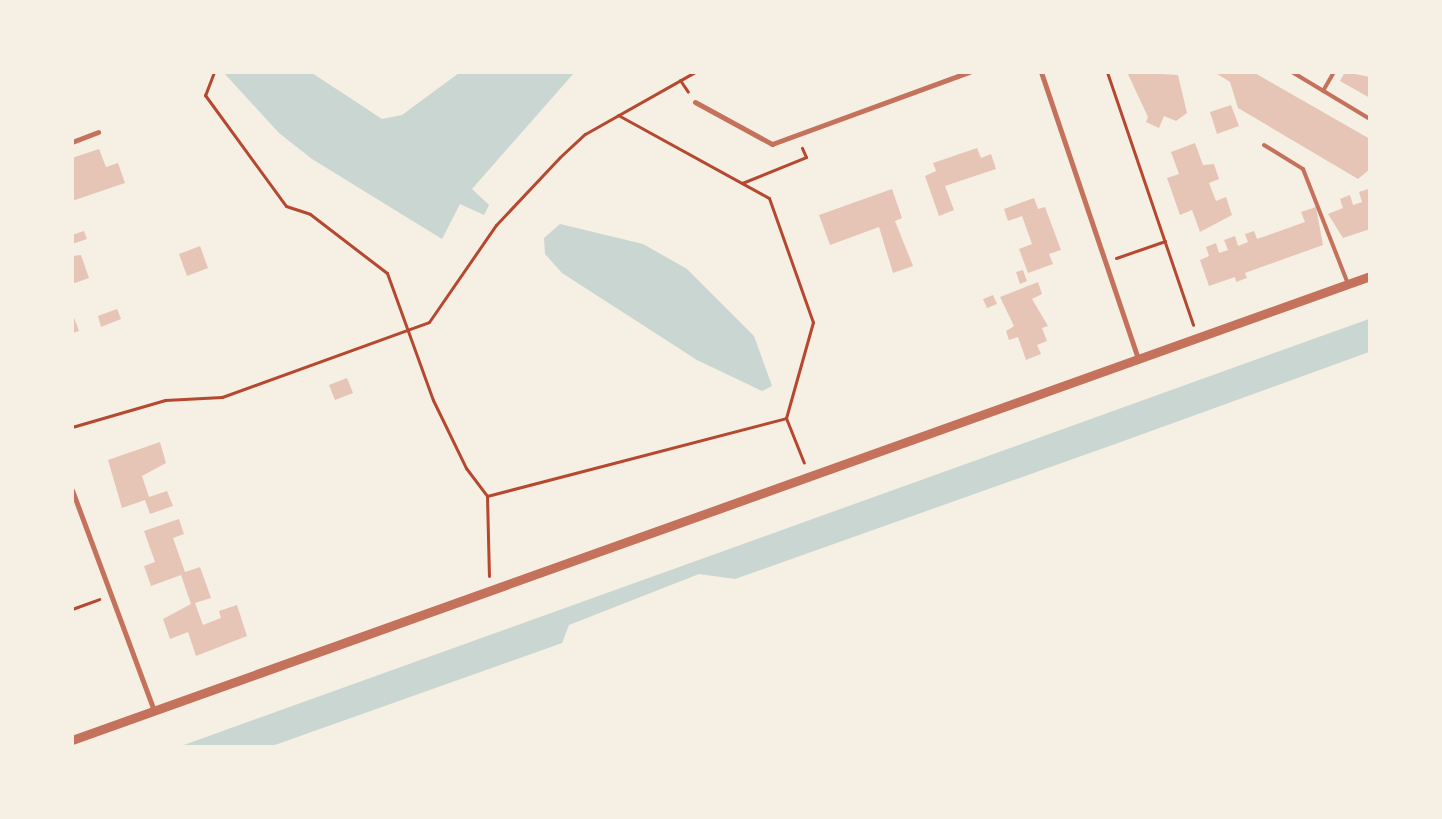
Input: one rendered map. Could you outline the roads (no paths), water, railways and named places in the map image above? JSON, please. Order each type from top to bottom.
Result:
[{"type":"street","points":[[695,102],[772,144],[969,72]]},
{"type":"street","points":[[1041,72],[1138,359]]},
{"type":"street","points":[[72,142],[98,132]]},
{"type":"street","points":[[72,740],[1370,276]]},
{"type":"street","points":[[72,490],[154,710]]},
{"type":"lane","points":[[1292,72],[1370,119]]},
{"type":"lane","points":[[1323,91],[1334,72]]},
{"type":"lane","points":[[1264,145],[1303,169],[1348,284]]}]
